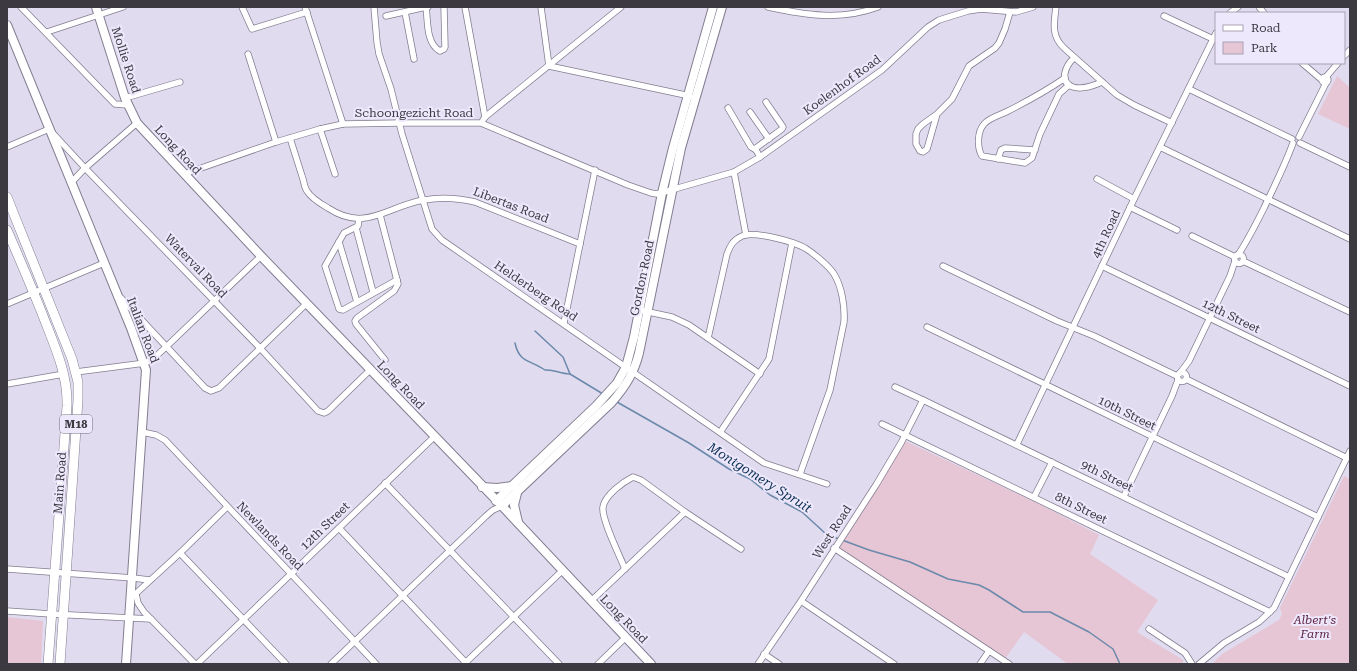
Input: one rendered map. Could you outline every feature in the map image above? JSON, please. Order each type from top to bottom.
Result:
[{"type":"main road","name":"Main Road","points":[[7,197],[72,359],[78,387],[60,664]]},
{"type":"main road","name":"Main Road","points":[[7,230],[34,293],[64,374],[66,385],[67,406],[48,664]]},
{"type":"street","points":[[21,7],[47,32],[115,104],[180,82]]},
{"type":"street","name":"Mollie Road","points":[[96,7],[126,101],[136,122]]},
{"type":"street","points":[[47,32],[123,7]]},
{"type":"street","points":[[242,7],[252,29],[306,10],[343,124]]},
{"type":"street","name":"Helderberg Road","points":[[374,7],[379,54],[422,200],[432,228],[442,240],[764,462],[827,484]]},
{"type":"street","points":[[427,7],[429,35],[436,49],[440,50],[444,49],[445,46],[444,7]]},
{"type":"street","points":[[427,7],[392,15],[386,16],[392,15],[399,13],[427,7]]},
{"type":"street","points":[[465,7],[485,117]]},
{"type":"street","points":[[540,7],[549,66]]},
{"type":"street","points":[[481,123],[485,117],[621,7]]},
{"type":"street","name":"Gordon Road","points":[[643,311],[662,193],[673,148],[713,7]]},
{"type":"street","name":"Gordon Road","points":[[515,488],[555,457],[614,400],[625,386],[681,148],[722,7]]},
{"type":"street","points":[[768,7],[789,9],[822,16],[845,16],[865,12],[878,7]]},
{"type":"street","name":"Koelenhof Road","points":[[662,193],[734,172],[760,157],[882,70],[928,27],[939,20],[968,11],[981,9],[1016,12],[1033,7]]},
{"type":"street","points":[[1056,7],[1054,30],[1057,42],[1117,95],[1172,123]]},
{"type":"street","points":[[405,12],[414,59]]},
{"type":"street","points":[[937,114],[932,127],[928,147],[925,151],[920,151],[916,144],[918,129],[937,114],[956,94],[968,66],[995,48],[999,43],[1010,12]]},
{"type":"street","points":[[1164,16],[1213,39]]},
{"type":"street","name":"Italian Road","points":[[7,26],[145,363],[147,374],[142,432],[133,596],[126,664]]},
{"type":"street","name":"4th Road","points":[[1016,444],[1046,385],[1134,198],[1215,35]]},
{"type":"street","points":[[248,54],[276,142]]},
{"type":"street","points":[[1074,58],[1067,65],[1064,74],[1069,85],[1084,88],[1102,82]]},
{"type":"street","points":[[1303,64],[1312,72],[1325,80]]},
{"type":"street","points":[[1124,496],[1325,80],[1336,65]]},
{"type":"street","points":[[549,66],[696,97]]},
{"type":"street","points":[[1065,78],[1051,88],[984,124],[979,136],[980,152],[982,156],[1025,163],[1032,158],[1040,134],[1059,94],[1069,85]]},
{"type":"street","points":[[1189,89],[1350,167]]},
{"type":"street","points":[[756,150],[783,127],[766,102]]},
{"type":"street","points":[[728,108],[751,147],[756,150],[760,157]]},
{"type":"street","points":[[750,112],[769,139]]},
{"type":"street","points":[[71,183],[85,168],[136,122]]},
{"type":"street","name":"Long Road","points":[[136,122],[306,304],[651,664]]},
{"type":"street","name":"Schoongezicht Road","points":[[184,174],[276,142],[343,124],[481,123],[651,193],[662,193]]},
{"type":"street","points":[[7,147],[49,129]]},
{"type":"street","name":"Waterval Road","points":[[49,129],[260,348],[316,410],[321,413],[328,411],[370,370]]},
{"type":"street","points":[[320,129],[334,174]]},
{"type":"street","name":"Libertas Road","points":[[290,138],[307,191],[317,201],[334,212],[349,219],[359,219],[380,215],[422,200],[451,198],[462,199],[475,202],[580,244]]},
{"type":"street","points":[[998,159],[1001,150],[1005,148],[1035,150]]},
{"type":"street","points":[[1160,148],[1350,239]]},
{"type":"street","points":[[564,323],[595,170]]},
{"type":"street","points":[[734,172],[746,235]]},
{"type":"street","points":[[1097,179],[1134,198]]},
{"type":"street","points":[[1130,208],[1177,230]]},
{"type":"street","points":[[380,215],[398,284],[397,287],[355,321],[386,360]]},
{"type":"street","points":[[359,219],[358,226],[356,228],[373,292]]},
{"type":"street","points":[[356,228],[344,233],[325,268],[339,309],[343,310],[397,280]]},
{"type":"street","points":[[708,338],[726,254],[732,243],[742,236],[761,236],[792,243],[807,249],[834,273],[838,281],[845,312],[844,322],[830,390],[800,474]]},
{"type":"street","points":[[1192,236],[1350,312]]},
{"type":"street","points":[[339,242],[357,302]]},
{"type":"street","points":[[721,431],[767,364],[771,354],[792,243]]},
{"type":"street","points":[[76,372],[145,363],[154,358],[261,256]]},
{"type":"street","points":[[7,304],[104,263]]},
{"type":"street","points":[[943,266],[1057,321],[1182,378],[1347,458]]},
{"type":"street","name":"12th Street","points":[[1102,266],[1350,386]]},
{"type":"street","points":[[117,294],[205,388],[211,391],[219,388],[306,304]]},
{"type":"street","points":[[643,311],[680,320],[694,328],[760,374]]},
{"type":"street","name":"10th Street","points":[[927,327],[1318,517]]},
{"type":"street","name":"Gordon Road","points":[[499,504],[630,369]]},
{"type":"street","points":[[7,384],[64,374]]},
{"type":"street","name":"9th Street","points":[[895,387],[1124,496],[1289,577]]},
{"type":"street","name":"West Road","points":[[758,664],[801,601],[876,485],[923,400]]},
{"type":"street","name":"8th Street","points":[[882,424],[1270,612]]},
{"type":"street","name":"Newlands Road","points":[[142,432],[156,435],[165,440],[376,664]]},
{"type":"street","name":"12th Street","points":[[196,664],[434,437]]},
{"type":"street","points":[[1199,664],[1217,648],[1259,622],[1270,612],[1289,577],[1350,451]]},
{"type":"street","points":[[1034,498],[1052,462]]},
{"type":"street","points":[[625,569],[606,520],[603,508],[604,503],[620,484],[633,477],[637,478],[741,549]]},
{"type":"street","points":[[386,483],[515,616],[559,664]]},
{"type":"street","points":[[482,487],[515,488],[514,505],[519,526]]},
{"type":"street","points":[[330,664],[499,504]]},
{"type":"street","points":[[196,664],[151,619],[133,596],[227,507]]},
{"type":"street","points":[[591,601],[685,512]]},
{"type":"street","points":[[339,528],[466,663],[562,571]]},
{"type":"street","points":[[836,546],[1009,664]]},
{"type":"street","points":[[180,553],[286,664]]},
{"type":"street","points":[[7,569],[150,580]]},
{"type":"street","points":[[801,601],[894,664]]},
{"type":"street","points":[[7,611],[151,619]]},
{"type":"street","points":[[1149,629],[1185,653],[1192,664]]},
{"type":"street","points":[[598,664],[625,638]]},
{"type":"street","points":[[980,664],[990,651]]},
{"type":"street","points":[[764,654],[779,664]]},
{"type":"green space","points":[[1337,76],[1350,88],[1350,129],[1318,114]]},
{"type":"green space","points":[[905,441],[1033,501],[1099,535],[1090,554],[1158,600],[1137,632],[1183,660],[1183,664],[1068,664],[1024,632],[1004,660],[836,548]]},
{"type":"green space","name":"Albert's Farm","points":[[1344,476],[1350,479],[1350,664],[1212,664],[1222,654],[1279,620],[1282,614],[1280,608]]},
{"type":"green space","points":[[7,617],[43,621],[41,664],[7,664]]},
{"type":"waterway","name":"Montgomery Spruit","points":[[535,331],[563,357],[570,374],[603,394]]},
{"type":"waterway","points":[[515,343],[519,354],[526,360],[545,370],[570,374]]},
{"type":"waterway","name":"Montgomery Spruit","points":[[617,402],[689,443],[729,469],[750,479],[770,495],[802,512],[826,534],[839,539]]},
{"type":"waterway","name":"Montgomery Spruit","points":[[842,540],[869,550],[910,562],[948,579],[979,585],[1023,612],[1050,612],[1089,632],[1113,649],[1120,664]]}]
